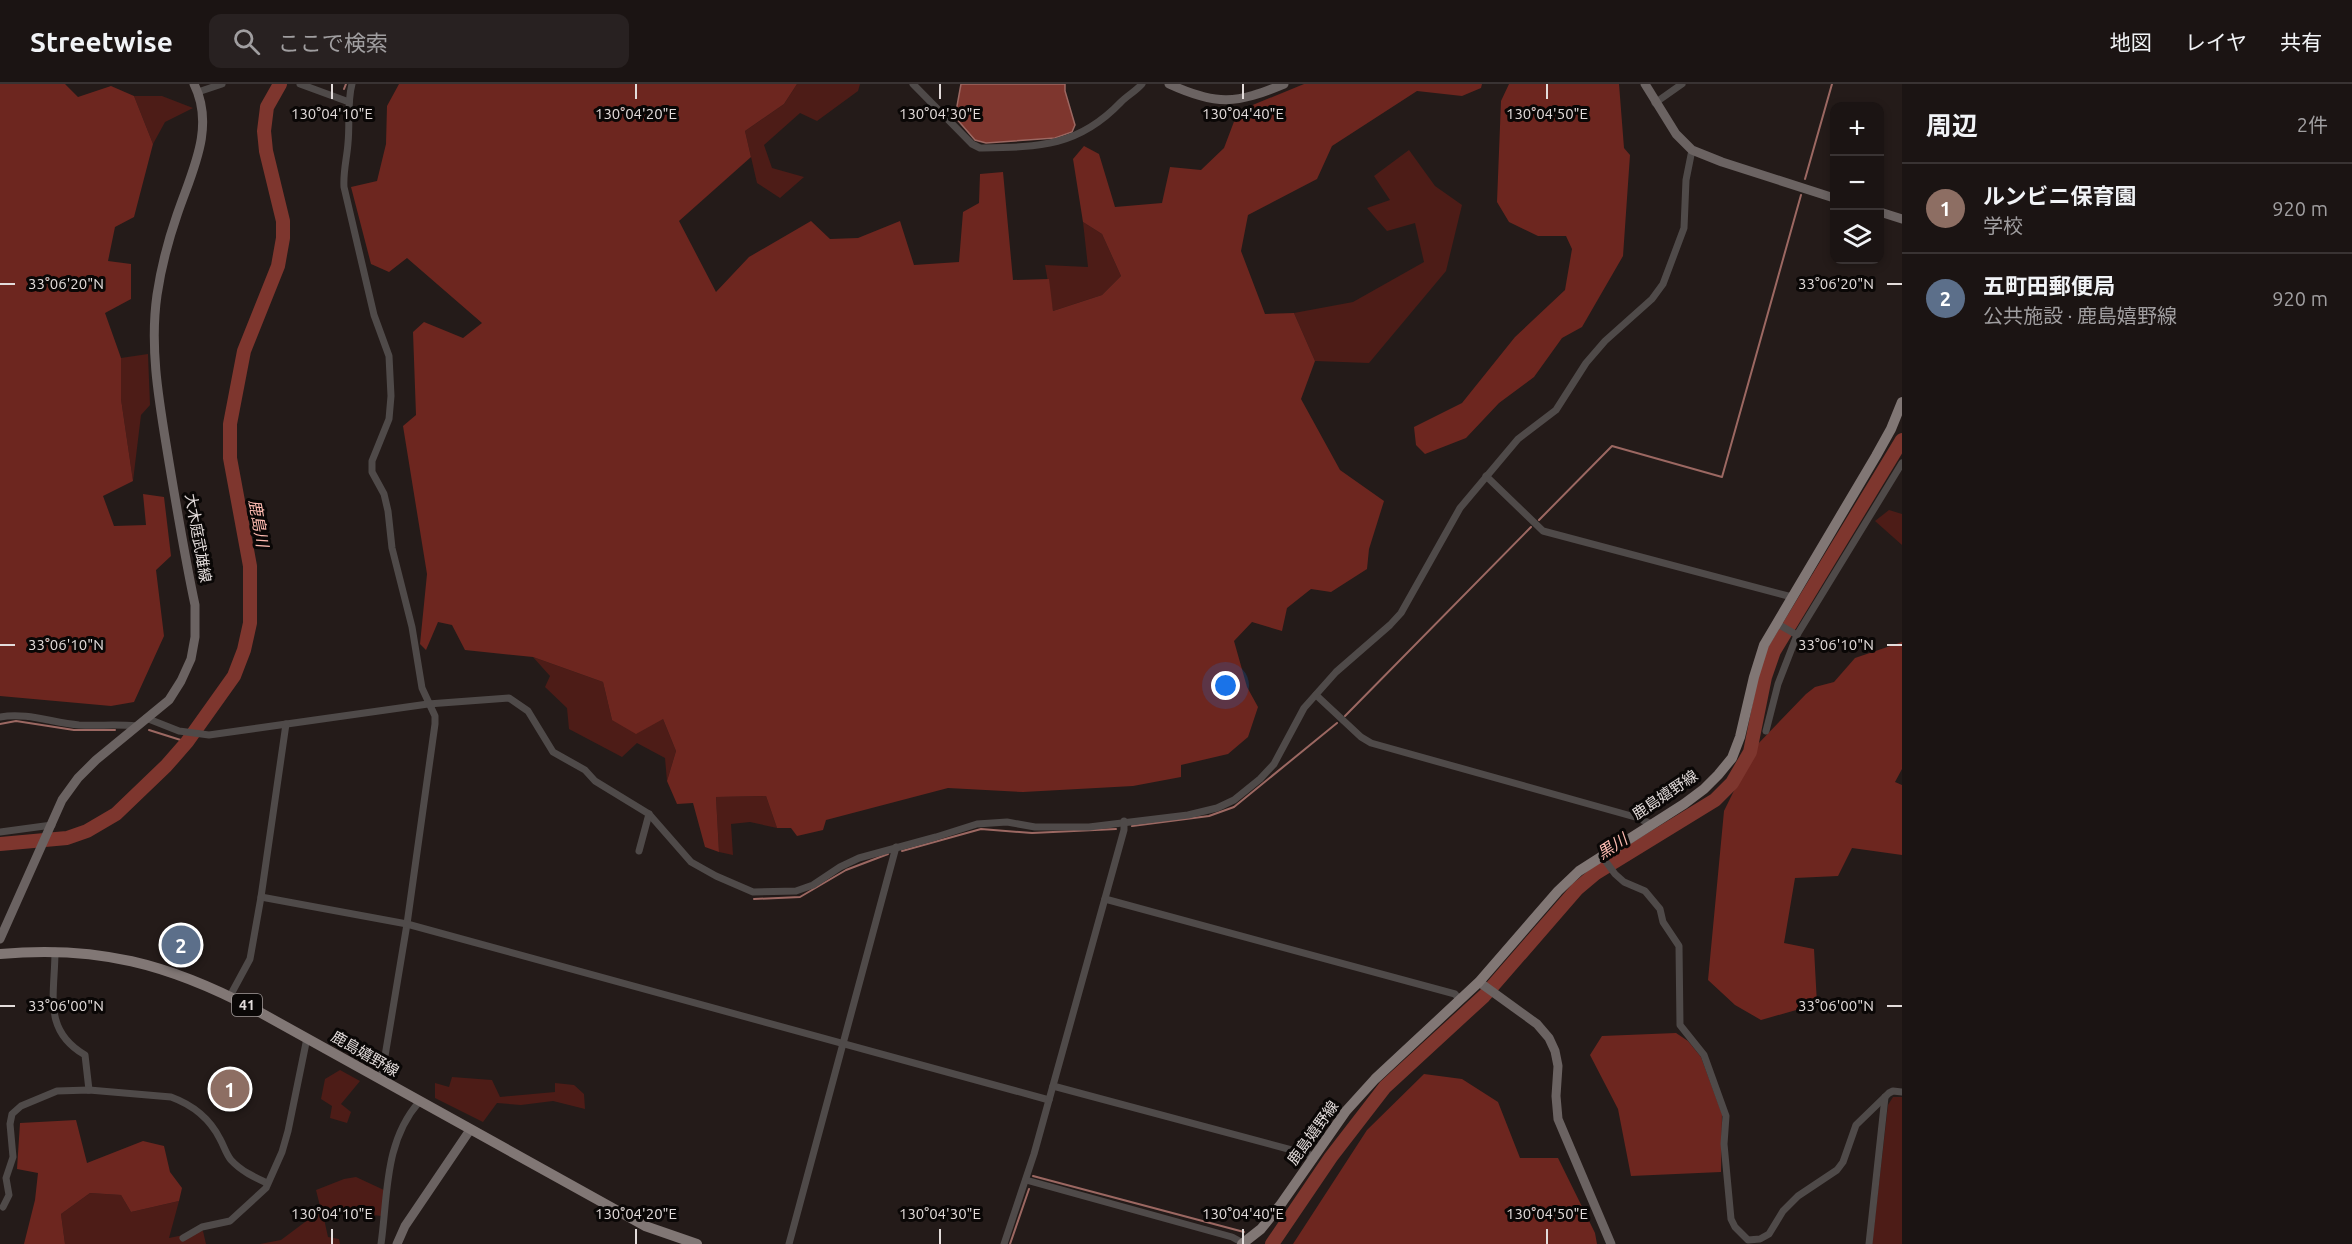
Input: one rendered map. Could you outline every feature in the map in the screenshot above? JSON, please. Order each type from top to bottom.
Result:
[{"type":"main road","points":[[1172,84],[1209,98],[1231,101],[1252,97],[1284,84]]},
{"type":"main road","points":[[1645,84],[1676,134],[1692,150],[1830,197]]},
{"type":"main road","name":"大木庭武雄線","points":[[0,939],[62,800],[78,778],[169,700],[191,659],[195,637],[195,605],[159,401],[154,339],[162,264],[201,144],[203,120],[196,88]]},
{"type":"main road","points":[[1884,213],[1902,219]]},
{"type":"main road","name":"鹿島嬉野線","points":[[1242,1244],[1261,1229],[1281,1204],[1346,1111],[1375,1079],[1479,982],[1558,891],[1579,871],[1601,855],[1704,789],[1732,758],[1740,737],[1764,645],[1779,625],[1792,597],[1876,456],[1891,429],[1902,402]]},
{"type":"main road","name":"鹿島嬉野線","points":[[0,954],[38,950],[83,952],[157,967],[189,978],[230,996],[645,1226],[697,1244]]},
{"type":"main road","points":[[1479,982],[1537,1024],[1549,1038],[1558,1066],[1556,1096],[1558,1119],[1611,1244]]},
{"type":"main road","points":[[397,1244],[405,1226],[470,1130]]},
{"type":"street","points":[[196,88],[222,84]]},
{"type":"street","points":[[300,84],[349,102]]},
{"type":"street","points":[[352,84],[349,102],[348,146],[343,174],[344,187],[374,315],[388,356],[391,396],[388,419],[372,461],[372,472],[384,494],[392,548],[412,627],[422,688],[435,716],[434,741],[407,924],[381,1080]]},
{"type":"street","points":[[913,84],[972,144],[980,148],[1068,140],[1099,123],[1142,84]]},
{"type":"street","points":[[1655,103],[1682,84]]},
{"type":"street","points":[[146,718],[179,731],[209,735],[428,704],[509,698],[528,711],[553,752],[585,770],[595,781],[649,814],[691,862],[753,892],[796,891],[813,885],[840,867],[859,858],[977,824],[1007,822],[1035,826],[1089,826],[1188,814],[1217,808],[1234,800],[1274,764],[1304,708],[1336,672],[1401,613],[1453,519],[1486,476],[1518,439],[1556,410],[1586,363],[1605,341],[1652,299],[1663,284],[1684,228],[1686,180],[1692,150]]},
{"type":"street","points":[[1766,731],[1778,684],[1795,634],[1902,464]]},
{"type":"street","points":[[1486,476],[1542,531],[1792,597]]},
{"type":"street","points":[[1779,625],[1795,634]]},
{"type":"street","points":[[1316,695],[1361,738],[1371,743],[1635,817],[1652,824]]},
{"type":"street","points":[[0,717],[23,716],[79,725],[136,726]]},
{"type":"street","points":[[230,996],[250,959],[286,724]]},
{"type":"street","points":[[639,851],[649,814]]},
{"type":"street","points":[[1004,1244],[1050,1100],[1124,821]]},
{"type":"street","points":[[0,832],[52,825]]},
{"type":"street","points":[[789,1244],[896,847]]},
{"type":"street","points":[[1601,855],[1624,882],[1645,891],[1660,909],[1663,922],[1679,946],[1680,1025],[1704,1055],[1726,1116],[1724,1144],[1731,1219],[1735,1227],[1748,1240],[1760,1239],[1769,1234],[1783,1211],[1798,1196],[1837,1170],[1843,1162],[1856,1125],[1893,1091],[1902,1092]]},
{"type":"street","points":[[261,897],[407,924],[1050,1100]]},
{"type":"street","points":[[1105,899],[1455,994],[1459,999]]},
{"type":"street","points":[[56,951],[54,1020],[60,1033],[71,1046],[86,1055],[89,1090]]},
{"type":"street","points":[[183,1238],[202,1227],[230,1221],[266,1188],[282,1152],[288,1131],[307,1038]]},
{"type":"street","points":[[1053,1086],[1314,1156]]},
{"type":"street","points":[[3,1207],[9,1195],[6,1178],[13,1157],[10,1124],[12,1114],[21,1106],[57,1091],[89,1090],[171,1097],[182,1101],[206,1118],[230,1158],[242,1170],[267,1183]]},
{"type":"street","points":[[1869,1244],[1885,1097]]},
{"type":"street","points":[[381,1244],[388,1166],[409,1113],[419,1102]]},
{"type":"street","points":[[1026,1180],[1233,1237],[1242,1244]]},
{"type":"shaded area","points":[[0,84],[65,84],[78,97],[111,86],[134,96],[153,144],[134,217],[115,227],[108,261],[131,264],[131,299],[105,313],[121,358],[121,399],[133,481],[103,496],[114,526],[146,525],[143,494],[164,497],[171,556],[156,570],[164,636],[134,702],[111,706],[0,696]]},
{"type":"shaded area","points":[[399,84],[797,84],[784,104],[745,131],[751,157],[679,221],[716,292],[749,257],[811,221],[830,239],[858,238],[900,221],[914,265],[959,262],[963,212],[979,203],[980,174],[1003,172],[1013,280],[1049,279],[1053,311],[1102,295],[1121,276],[1102,234],[1083,222],[1073,159],[1084,146],[1099,154],[1115,207],[1162,203],[1170,167],[1201,170],[1224,148],[1238,111],[1304,84],[1482,84],[1481,88],[1462,96],[1417,91],[1332,146],[1317,179],[1248,215],[1241,251],[1265,314],[1294,313],[1315,361],[1301,399],[1340,470],[1384,501],[1369,549],[1367,569],[1331,592],[1311,589],[1287,608],[1282,631],[1252,622],[1234,641],[1247,687],[1258,707],[1248,737],[1228,754],[1181,765],[1181,777],[1133,786],[1023,792],[948,788],[826,820],[823,830],[797,836],[791,828],[777,828],[766,796],[716,797],[719,852],[705,847],[693,803],[677,804],[667,781],[676,751],[663,719],[636,734],[612,720],[603,682],[533,657],[465,650],[452,625],[438,622],[426,650],[420,644],[427,574],[403,426],[416,415],[413,332],[424,322],[463,338],[482,323],[407,258],[389,272],[371,264],[351,187],[377,181],[386,144],[387,106]]},
{"type":"shaded area","points":[[797,84],[860,84],[858,91],[817,121],[800,113],[764,145],[772,168],[804,177],[780,198],[757,183],[745,131],[784,104]]},
{"type":"shaded area","points":[[961,84],[1065,84],[1075,125],[1072,132],[1055,138],[986,143],[975,140],[955,117]]},
{"type":"shaded area","points":[[1509,84],[1619,84],[1624,148],[1630,155],[1623,256],[1582,327],[1562,338],[1534,377],[1499,403],[1466,438],[1425,454],[1416,445],[1414,427],[1462,403],[1515,337],[1565,290],[1572,249],[1566,236],[1538,236],[1509,222],[1497,202],[1501,101]]},
{"type":"shaded area","points":[[134,96],[162,96],[193,108],[165,122],[153,144]]},
{"type":"shaded area","points":[[1409,150],[1435,186],[1462,205],[1446,271],[1369,363],[1315,361],[1294,313],[1353,302],[1424,262],[1415,223],[1387,231],[1367,208],[1390,200],[1374,176]]},
{"type":"shaded area","points":[[1083,222],[1102,234],[1121,276],[1102,295],[1053,311],[1045,265],[1088,267]]},
{"type":"shaded area","points":[[148,354],[150,405],[141,415],[133,481],[121,399],[121,358]]},
{"type":"shaded area","points":[[1889,510],[1902,514],[1902,545],[1875,521]]},
{"type":"shaded area","points":[[1902,642],[1902,769],[1895,782],[1902,785],[1902,855],[1852,848],[1838,876],[1795,878],[1784,943],[1814,949],[1817,1004],[1761,1020],[1735,1005],[1708,980],[1724,811],[1756,746],[1806,694],[1815,687],[1834,682],[1855,658]]},
{"type":"shaded area","points":[[533,657],[603,682],[612,720],[663,719],[676,751],[667,781],[665,758],[637,743],[622,757],[569,729],[567,708],[545,687],[550,676]]},
{"type":"shaded area","points":[[766,796],[777,828],[750,822],[731,824],[733,855],[719,852],[716,797]]},
{"type":"shaded area","points":[[1676,1033],[1688,1041],[1701,1057],[1722,1114],[1721,1172],[1631,1176],[1618,1109],[1590,1055],[1602,1036]]},
{"type":"shaded area","points":[[340,1070],[360,1081],[341,1104],[351,1112],[347,1123],[330,1118],[332,1106],[321,1099],[325,1079]]},
{"type":"shaded area","points":[[1424,1074],[1462,1079],[1498,1102],[1520,1158],[1558,1158],[1595,1233],[1597,1244],[1293,1244],[1367,1130]]},
{"type":"shaded area","points":[[452,1077],[492,1080],[500,1097],[555,1092],[555,1083],[574,1085],[584,1094],[585,1109],[553,1101],[521,1105],[497,1103],[483,1122],[435,1098],[435,1083],[449,1087]]},
{"type":"shaded area","points":[[1893,1097],[1902,1097],[1902,1244],[1872,1244],[1888,1105]]},
{"type":"shaded area","points":[[76,1120],[87,1163],[143,1141],[164,1146],[170,1172],[182,1188],[179,1201],[131,1212],[121,1195],[90,1193],[61,1214],[65,1244],[24,1244],[35,1200],[38,1173],[17,1169],[20,1123]]},
{"type":"shaded area","points":[[356,1177],[384,1190],[382,1216],[322,1210],[328,1237],[339,1239],[340,1244],[260,1244],[281,1240],[321,1210],[316,1190],[344,1179]]},
{"type":"shaded area","points":[[90,1193],[121,1195],[131,1212],[179,1201],[169,1238],[203,1231],[206,1244],[65,1244],[61,1214]]},
{"type":"waterway","name":"鹿島川","points":[[0,844],[67,838],[87,831],[116,814],[166,766],[187,742],[234,676],[244,650],[250,623],[250,566],[230,458],[230,424],[244,351],[278,266],[283,238],[283,221],[266,151],[264,131],[267,107],[280,84]]},
{"type":"waterway","points":[[344,89],[346,84]]},
{"type":"waterway","points":[[1805,179],[1832,84]]},
{"type":"waterway","points":[[1539,520],[1612,446],[1722,477],[1801,195]]},
{"type":"waterway","name":"黒川","points":[[1272,1244],[1331,1157],[1385,1087],[1484,996],[1577,889],[1596,873],[1715,800],[1732,783],[1750,752],[1765,677],[1774,651],[1902,440]]},
{"type":"waterway","points":[[1345,716],[1531,527]]},
{"type":"waterway","points":[[0,724],[16,721],[74,730],[115,730]]},
{"type":"waterway","points":[[1132,826],[1209,816],[1234,807],[1337,723]]},
{"type":"waterway","points":[[149,730],[187,742]]},
{"type":"waterway","points":[[902,851],[981,829],[1032,833],[1116,829]]},
{"type":"waterway","points":[[754,899],[800,897],[846,870],[888,854]]},
{"type":"waterway","points":[[1033,1176],[1244,1232]]},
{"type":"waterway","points":[[1010,1244],[1029,1189]]},
{"type":"place","name":"五町田郵便局","points":[[181,945]]},
{"type":"place","name":"ルンビニ保育園","points":[[230,1089]]}]
